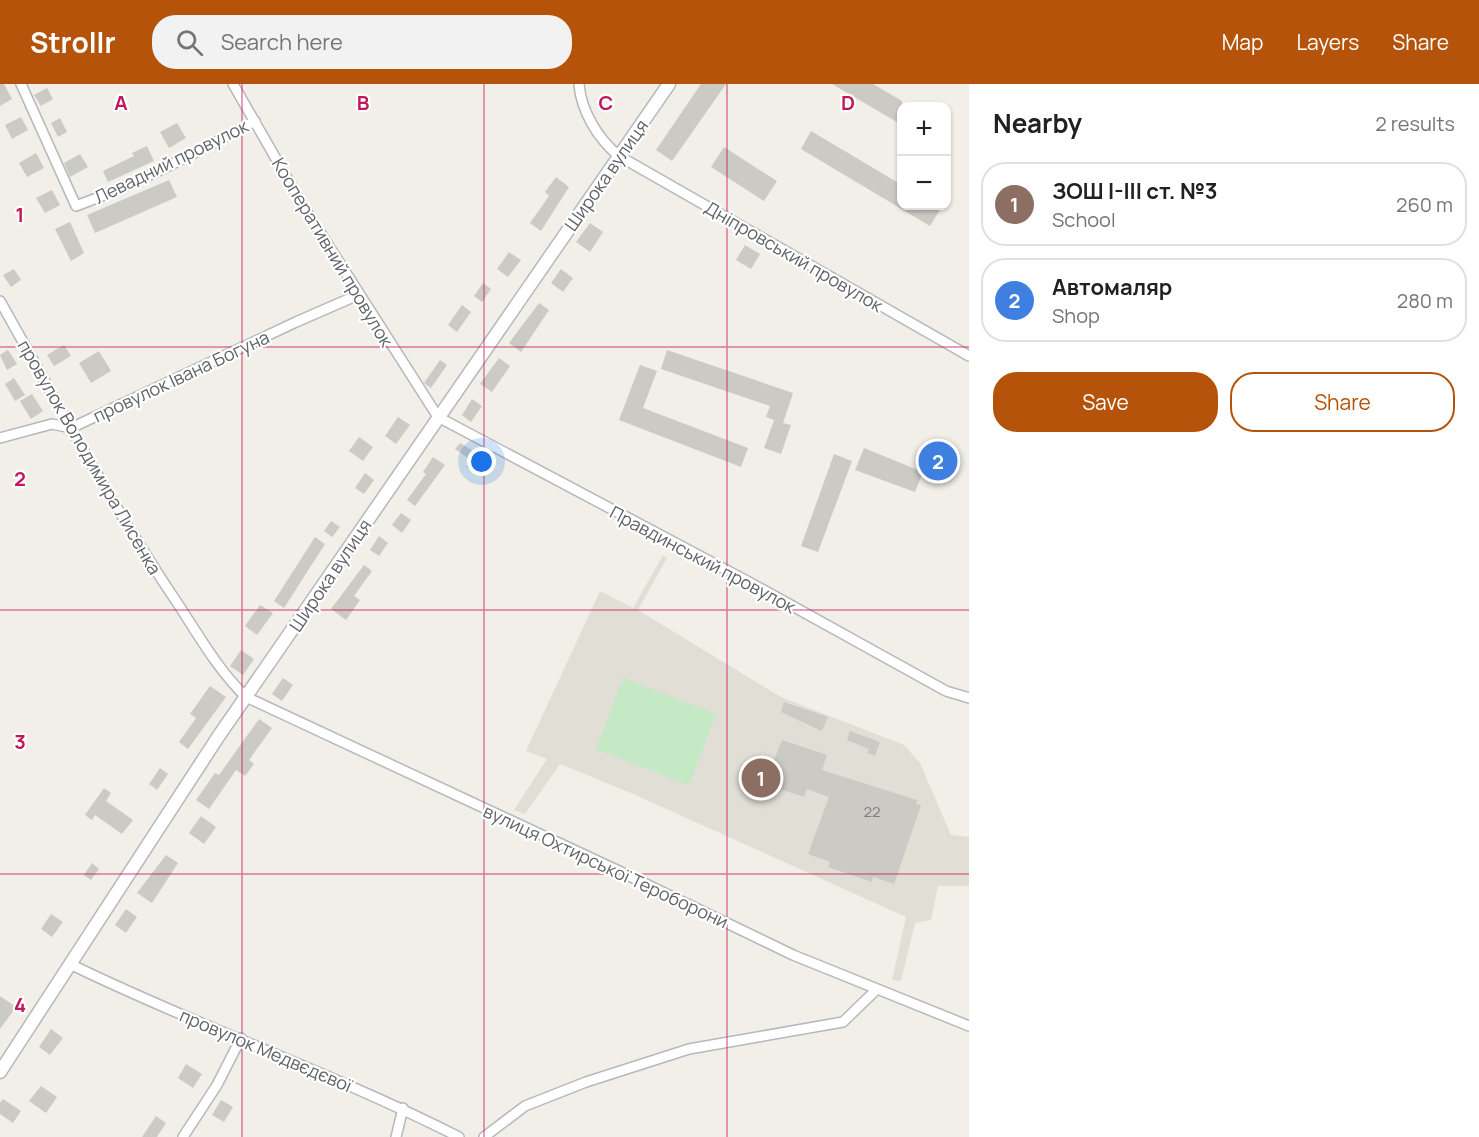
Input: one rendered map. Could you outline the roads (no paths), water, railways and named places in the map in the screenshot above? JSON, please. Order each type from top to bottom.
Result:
[{"type":"street","name":"Левадний провулок","points":[[21,84],[76,206],[113,192],[192,155],[255,121]]},
{"type":"street","name":"Кооперативний провулок","points":[[233,84],[358,295],[438,417]]},
{"type":"street","name":"Дніпровський провулок","points":[[579,84],[580,101],[605,144],[619,156],[969,356]]},
{"type":"street","name":"Широка вулиця","points":[[0,1072],[246,697],[669,84]]},
{"type":"street","name":"провулок Івана Богуна","points":[[0,438],[52,424],[71,428],[358,295]]},
{"type":"street","name":"провулок Володимира Лисенка","points":[[0,302],[146,557],[225,677],[246,697]]},
{"type":"street","name":"Правдинський провулок","points":[[438,417],[749,582],[946,691],[969,698]]},
{"type":"street","name":"вулиця Охтирської Тероборони","points":[[246,697],[793,955],[969,1026]]},
{"type":"street","name":"провулок Медвєдєвої","points":[[72,965],[128,992],[403,1108],[459,1137]]},
{"type":"street","points":[[484,1137],[525,1106],[586,1082],[689,1049],[843,1022],[876,990]]},
{"type":"street","points":[[183,1137],[217,1085],[241,1038]]},
{"type":"street","points":[[396,1137],[403,1108]]},
{"type":"place","name":"Автомаляр","points":[[938,461]]},
{"type":"place","name":"ЗОШ І-ІІІ ст. №3","points":[[761,778]]}]
